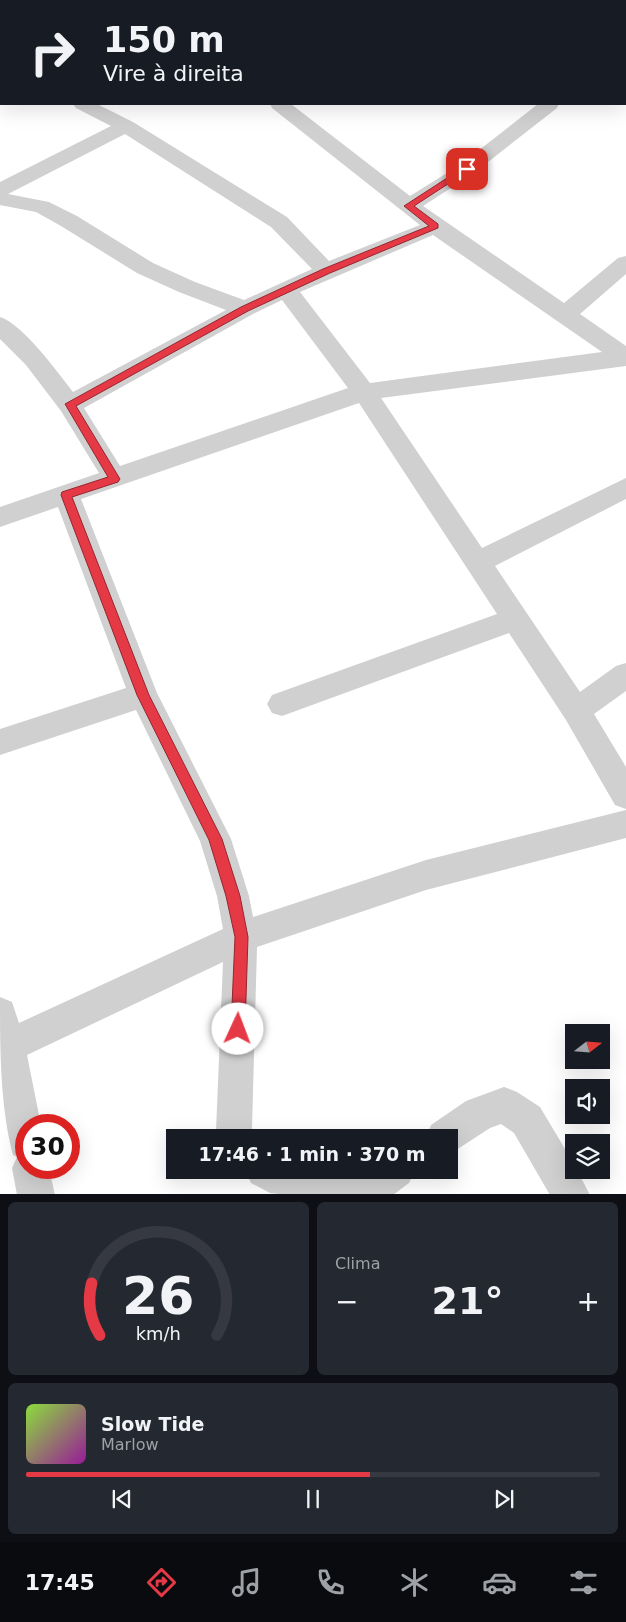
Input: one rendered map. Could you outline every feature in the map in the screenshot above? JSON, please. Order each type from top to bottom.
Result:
[{"type":"street","points":[[85,105],[126,126],[279,222],[326,271]]},
{"type":"street","points":[[280,105],[435,226],[626,357]]},
{"type":"street","points":[[409,206],[467,169],[549,105]]},
{"type":"street","points":[[0,190],[126,126]]},
{"type":"street","points":[[0,198],[42,207],[69,221],[145,268],[187,287],[245,309]]},
{"type":"street","points":[[70,404],[245,309],[326,271],[435,226]]},
{"type":"street","points":[[565,314],[626,263]]},
{"type":"street","points":[[286,290],[364,392],[576,711],[626,795]]},
{"type":"street","points":[[0,324],[34,359],[70,404],[115,479]]},
{"type":"street","points":[[0,517],[364,392],[626,357]]},
{"type":"street","points":[[477,563],[626,488]]},
{"type":"street","points":[[66,495],[143,695],[215,839],[233,896],[242,937],[234,1129]]},
{"type":"street","points":[[282,704],[515,619]]},
{"type":"street","points":[[576,711],[626,674]]},
{"type":"street","points":[[0,742],[143,695]]},
{"type":"street","points":[[20,1114],[4,1030],[242,937],[426,875],[626,824]]},
{"type":"street","points":[[457,1129],[479,1114],[504,1105],[526,1120],[570,1194]]},
{"type":"street","points":[[33,1179],[36,1194]]},
{"type":"street","points":[[311,1179],[343,1194]]},
{"type":"street","points":[[360,1194],[382,1179]]},
{"type":"route","points":[[238,1029],[242,937],[233,896],[215,839],[143,695],[66,495],[115,479],[70,404],[245,309],[326,271],[435,226],[409,206],[467,169]]}]
